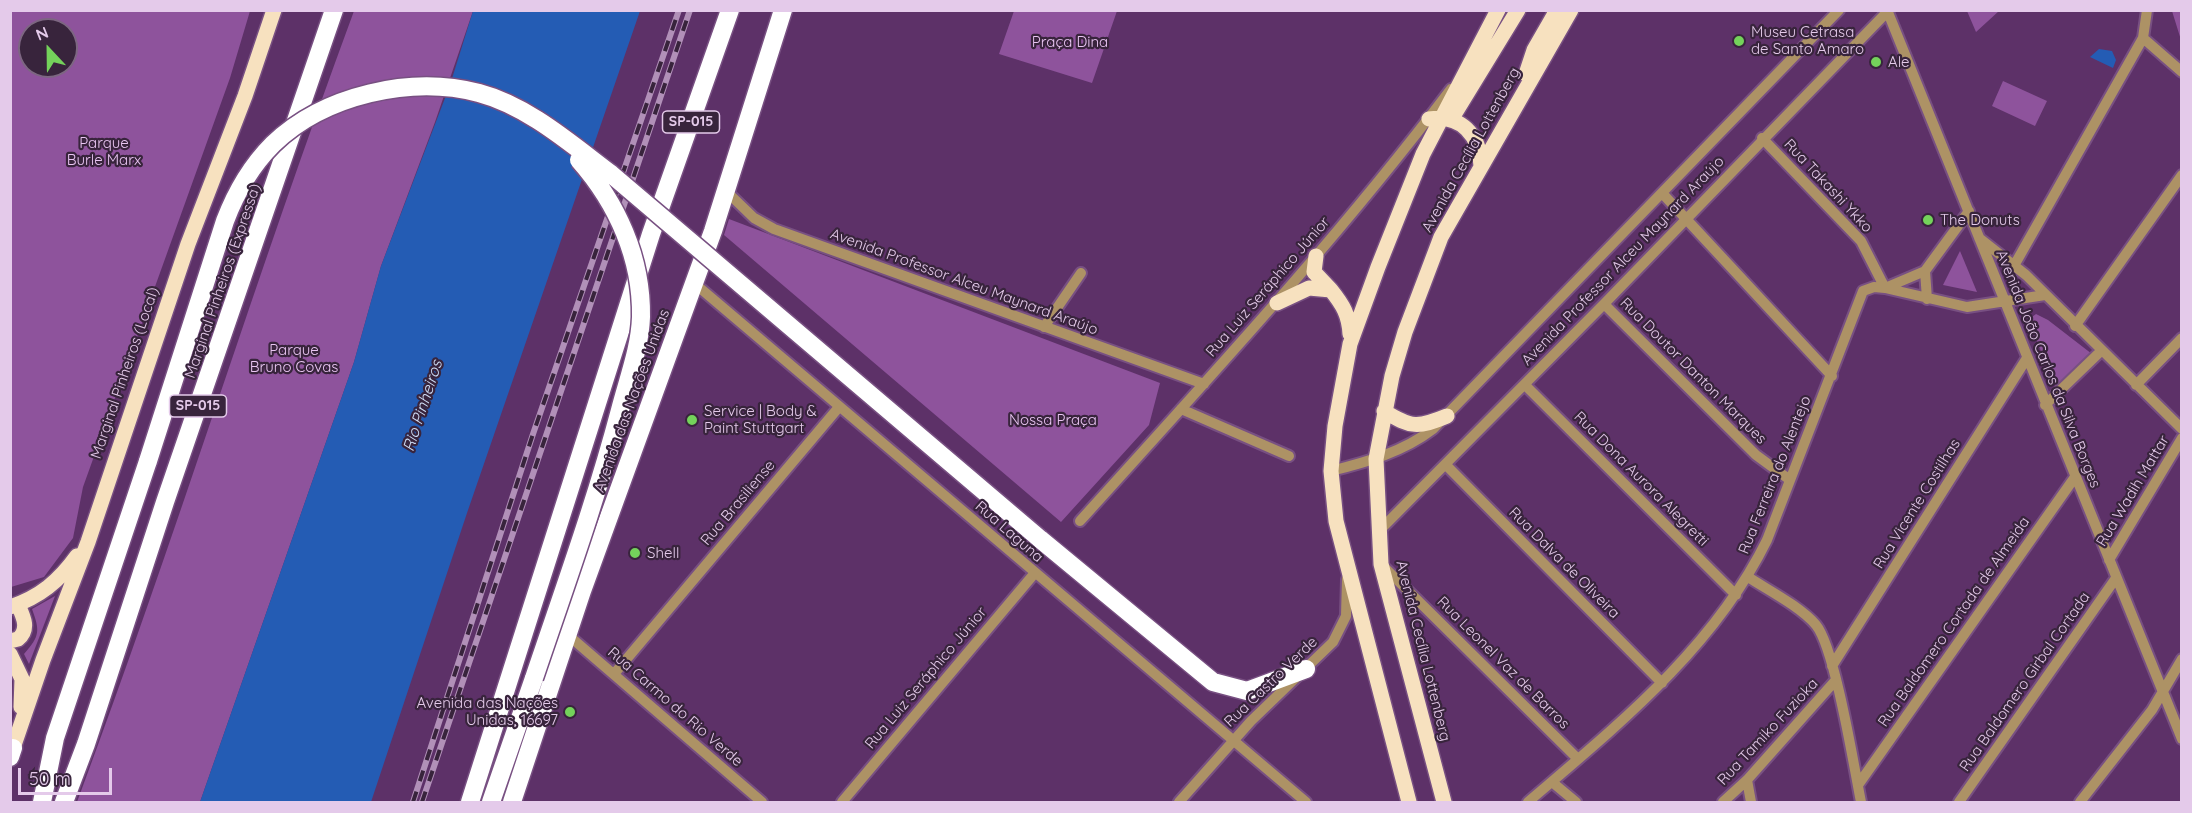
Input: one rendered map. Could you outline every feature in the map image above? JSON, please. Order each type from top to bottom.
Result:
[{"type":"highway","name":"Marginal Pinheiros (Expressa)","points":[[64,802],[86,744],[165,502],[334,10]]},
{"type":"highway","name":"SP-015","points":[[470,802],[651,234],[730,10]]},
{"type":"highway","name":"Avenida das Nações Unidas","points":[[512,802],[568,635],[694,283],[783,10]]},
{"type":"highway","points":[[42,802],[55,738],[225,221],[236,194],[247,175],[274,143],[308,119],[343,101],[388,90],[439,86],[479,93],[512,106],[557,135],[636,195],[1095,586],[1213,682],[1247,691],[1306,669]]},
{"type":"highway","points":[[491,802],[602,481],[640,339],[641,314],[635,267],[618,215],[598,182],[557,135]]},
{"type":"main road","name":"Marginal Pinheiros (Local)","points":[[12,753],[43,660],[88,542],[188,244],[245,96],[274,10]]},
{"type":"main road","points":[[1440,119],[1498,10]]},
{"type":"main road","points":[[1440,119],[1518,10]]},
{"type":"main road","points":[[1515,105],[1534,50],[1557,10]]},
{"type":"main road","name":"Avenida Cecília Lottenberg","points":[[1444,802],[1381,564],[1376,459],[1384,411],[1404,332],[1447,226],[1571,10]]},
{"type":"main road","points":[[1440,119],[1477,140],[1481,166]]},
{"type":"main road","name":"Avenida Cecília Lottenberg","points":[[1409,802],[1346,567],[1336,521],[1331,471],[1335,426],[1350,344],[1423,154],[1440,119]]},
{"type":"main road","points":[[1316,256],[1314,272],[1331,290],[1349,319],[1350,344]]},
{"type":"main road","points":[[1277,303],[1309,288],[1331,290]]},
{"type":"main road","points":[[1384,411],[1413,426],[1422,426],[1447,416]]},
{"type":"main road","points":[[10,641],[18,639],[24,630],[25,623],[14,606],[50,586],[64,574],[88,542]]},
{"type":"main road","points":[[10,654],[19,668],[23,687],[12,753]]},
{"type":"street","name":"Avenida Professor Alceu Maynard Araújo","points":[[1331,471],[1376,459],[1411,444],[1447,416],[1839,10]]},
{"type":"street","points":[[2015,264],[2143,38],[2147,10]]},
{"type":"street","name":"Avenida Professor Alceu Maynard Araújo","points":[[1378,532],[1525,385],[1687,219],[1762,138],[1888,11]]},
{"type":"street","name":"Avenida João Carlos da Silva Borges","points":[[1888,11],[2181,739]]},
{"type":"street","points":[[2143,38],[2181,72]]},
{"type":"street","name":"Rua Luiz Seráphico Júnior","points":[[1080,521],[1440,119]]},
{"type":"street","name":"Rua Takashi Ykko","points":[[1762,138],[1861,241],[1885,288]]},
{"type":"street","points":[[2075,326],[2181,175]]},
{"type":"street","name":"Avenida Professor Alceu Maynard Araújo","points":[[725,190],[754,218],[774,229],[1204,384]]},
{"type":"street","points":[[1662,193],[1832,376]]},
{"type":"street","points":[[1927,299],[1925,271],[1969,212]]},
{"type":"street","points":[[1979,238],[2015,264],[2181,429]]},
{"type":"street","name":"Rua Ferreira do Alentejo","points":[[1528,802],[1662,683],[1701,641],[1736,595],[1767,540],[1832,376],[1860,296],[1868,288],[1885,288],[1925,271]]},
{"type":"street","points":[[1044,327],[1081,273]]},
{"type":"street","name":"Rua Laguna","points":[[694,283],[1034,574],[1306,802]]},
{"type":"street","points":[[1885,288],[1927,299],[1979,307],[2003,300],[2046,295]]},
{"type":"street","name":"Rua Doutor Danton Marques","points":[[1604,304],[1756,455],[1790,480]]},
{"type":"street","points":[[2136,385],[2181,338]]},
{"type":"street","points":[[2045,405],[2101,351]]},
{"type":"street","name":"Rua Vicente Costilhas","points":[[1832,666],[2027,358]]},
{"type":"street","name":"Rua Dona Aurora Alegretti","points":[[1525,385],[1736,595]]},
{"type":"street","name":"Rua Brasiliense","points":[[614,674],[839,406]]},
{"type":"street","points":[[1181,409],[1289,456]]},
{"type":"street","name":"Rua Wadih Mattar","points":[[2109,560],[2181,438]]},
{"type":"street","name":"Rua Dalva de Oliveira","points":[[1446,465],[1662,683]]},
{"type":"street","name":"Rua Baldomero Cortada de Almeida","points":[[1858,785],[2075,477]]},
{"type":"street","name":"Rua Leonel Vaz de Barros","points":[[1381,564],[1578,759]]},
{"type":"street","name":"Rua Castro Verde","points":[[1179,802],[1233,740],[1333,642],[1343,624],[1347,598],[1346,567]]},
{"type":"street","name":"Rua Luiz Seráphico Júnior","points":[[842,802],[1034,574]]},
{"type":"street","points":[[1748,577],[1816,625],[1832,666],[1861,802]]},
{"type":"street","name":"Rua Baldomero Girbal Cortada","points":[[1959,802],[2116,579]]},
{"type":"street","name":"Rua Carmo do Rio Verde","points":[[568,635],[762,802]]},
{"type":"street","points":[[2080,802],[2163,694],[2181,659]]},
{"type":"street","name":"Rua Tamiko Fuzioka","points":[[1723,802],[1747,780],[1835,681]]},
{"type":"street","points":[[1747,780],[1752,802]]},
{"type":"street","points":[[1552,782],[1576,802]]},
{"type":"green space","name":"Parque Burle Marx","points":[[11,10],[250,11],[230,78],[83,487],[73,538],[44,577],[11,587]]},
{"type":"green space","name":"Parque Bruno Covas","points":[[354,11],[473,11],[435,122],[381,266],[354,362],[200,802],[77,802],[148,605],[318,109]]},
{"type":"green space","name":"Praça Dina","points":[[1014,11],[1117,11],[1092,83],[999,54]]},
{"type":"green space","points":[[1967,11],[1999,11],[1976,32]]},
{"type":"green space","points":[[2172,11],[2181,11],[2181,40]]},
{"type":"green space","points":[[2003,81],[2047,101],[2035,126],[1992,106]]},
{"type":"green space","name":"Nossa Praça","points":[[729,219],[1160,383],[1149,425],[1061,522],[724,235]]},
{"type":"green space","points":[[1960,251],[1977,292],[1943,285]]},
{"type":"green space","points":[[2036,314],[2048,320],[2092,354],[2056,387],[2028,320]]},
{"type":"green space","points":[[55,596],[29,664],[24,654],[37,633],[32,609]]},
{"type":"water","name":"Rio Pinheiros","points":[[473,11],[640,11],[467,513],[371,802],[200,802],[354,362],[381,266],[450,85]]},
{"type":"water","points":[[2099,49],[2112,51],[2116,60],[2113,68],[2090,57]]},
{"type":"railway","points":[[413,802],[533,434],[679,10]]},
{"type":"railway","points":[[422,802],[690,10]]},
{"type":"place","name":"Museu Cetrasa de Santo Amaro","points":[[1739,41]]},
{"type":"place","name":"Ale","points":[[1876,62]]},
{"type":"place","name":"The Donuts","points":[[1928,220]]},
{"type":"place","name":"Service | Body & Paint Stuttgart","points":[[692,420]]},
{"type":"place","name":"Shell","points":[[635,553]]},
{"type":"place","name":"Avenida das Nações Unidas, 16697","points":[[570,712]]}]
